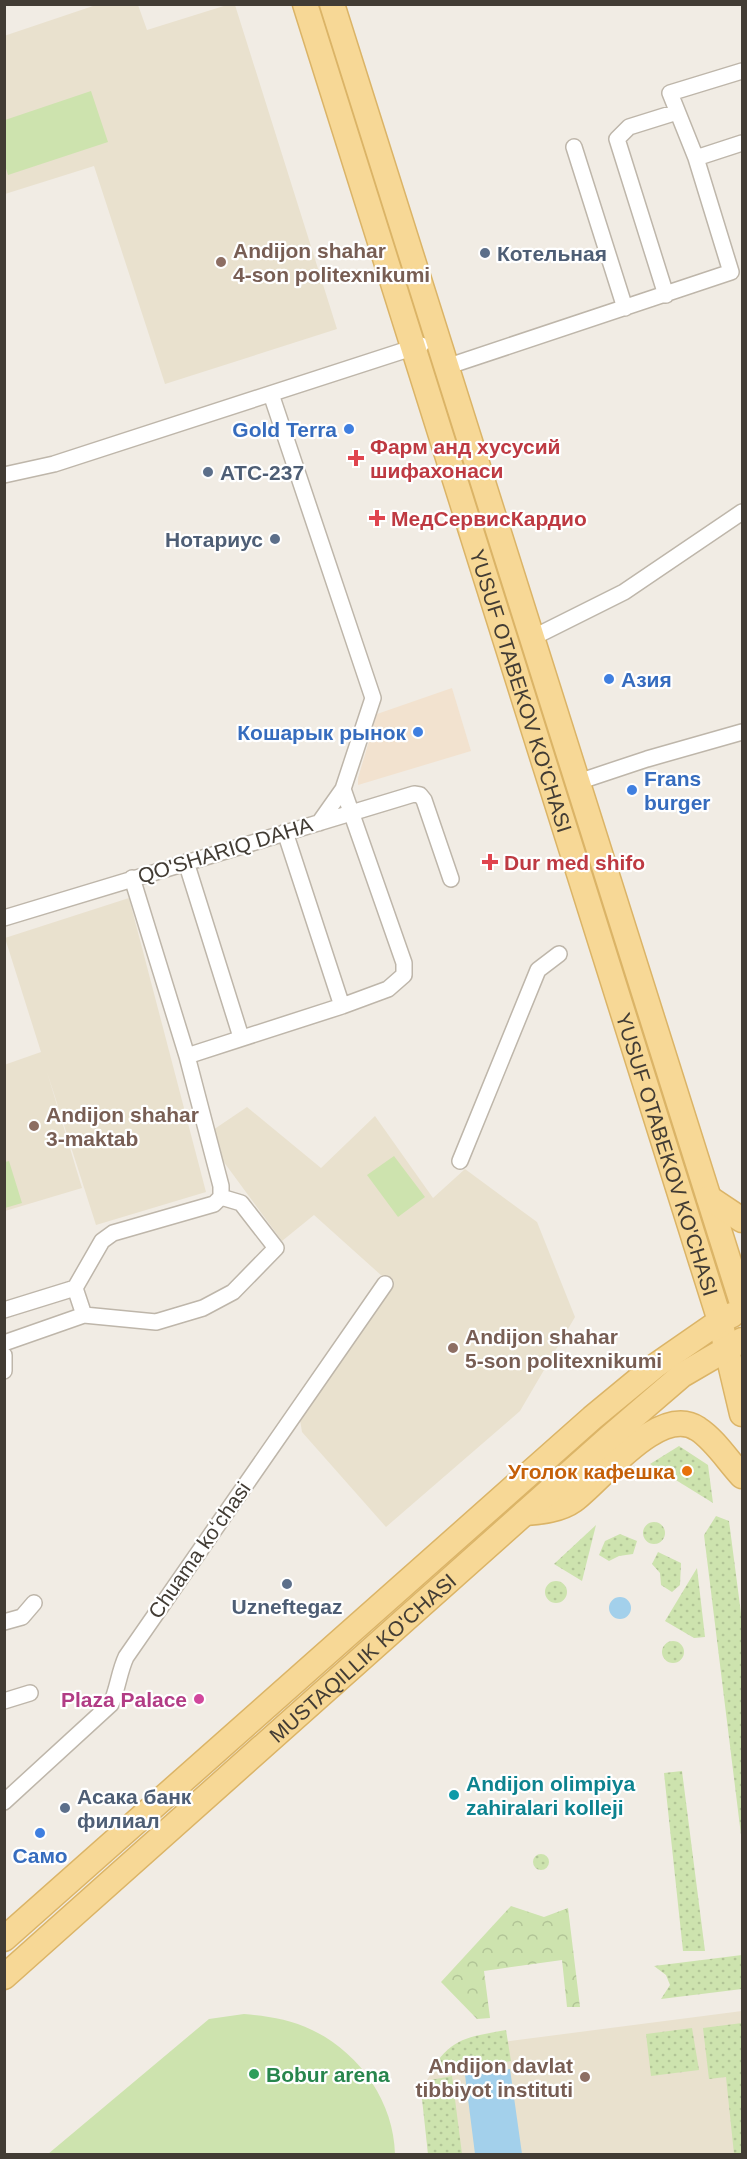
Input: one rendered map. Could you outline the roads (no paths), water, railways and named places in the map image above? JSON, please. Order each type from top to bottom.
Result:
[{"type":"main road","name":"YUSUF OTABEKOV KO'CHASI","points":[[305,4],[720,1320],[735,1343],[742,1414]]},
{"type":"main road","name":"YUSUF OTABEKOV KO'CHASI","points":[[332,4],[742,1303]]},
{"type":"main road","points":[[709,1198],[742,1220]]},
{"type":"main road","name":"MUSTAQILLIK KO'CHASI","points":[[4,1939],[592,1418],[655,1366],[720,1320],[742,1311]]},
{"type":"main road","name":"MUSTAQILLIK KO'CHASI","points":[[4,1977],[682,1375],[735,1343]]},
{"type":"main road","points":[[525,1513],[541,1512],[572,1501],[645,1438],[670,1424],[690,1424],[700,1429],[742,1476]]},
{"type":"street","points":[[446,366],[731,272],[696,158],[670,93],[742,71]]},
{"type":"street","points":[[666,295],[617,139],[629,126],[676,111]]},
{"type":"street","points":[[696,158],[742,143]]},
{"type":"street","points":[[574,147],[625,308]]},
{"type":"street","points":[[4,475],[54,464],[438,340]]},
{"type":"street","name":"QO'SHARIQ DAHA","points":[[4,918],[319,823],[343,789],[373,698],[271,394]]},
{"type":"street","points":[[532,638],[624,591],[742,512]]},
{"type":"street","points":[[578,782],[647,759],[742,732]]},
{"type":"street","points":[[187,1056],[388,989],[404,975],[404,963],[354,814],[343,789]]},
{"type":"street","points":[[319,823],[414,794],[420,795],[424,800],[451,879]]},
{"type":"street","points":[[285,832],[342,1006]]},
{"type":"street","points":[[186,862],[241,1037]]},
{"type":"street","points":[[4,1310],[75,1288],[102,1241],[113,1233],[214,1204],[221,1197],[221,1186],[187,1056],[132,878]]},
{"type":"street","points":[[460,1161],[538,970],[559,954]]},
{"type":"street","points":[[4,1343],[84,1315],[156,1322],[203,1308],[233,1292],[276,1248],[241,1203],[221,1197]]},
{"type":"street","name":"Chuama koʻchasi","points":[[4,1802],[111,1704],[118,1688],[119,1672],[126,1657],[384,1284]]},
{"type":"street","points":[[75,1288],[84,1315]]},
{"type":"street","points":[[4,1355],[4,1371]]},
{"type":"street","points":[[4,1623],[22,1617],[34,1603]]},
{"type":"street","points":[[4,1701],[30,1693]]},
{"type":"water","points":[[616,1597],[624,1597],[631,1604],[631,1612],[624,1619],[616,1619],[609,1612],[609,1604]]},
{"type":"water","points":[[510,2069],[522,2154],[475,2154],[465,2075]]},
{"type":"place","name":"Котельная","points":[[485,253]]},
{"type":"place","name":"Andijon shahar 4-son politexnikumi","points":[[221,262]]},
{"type":"place","name":"Gold Terra","points":[[349,429]]},
{"type":"place","name":"Фарм анд хусусий шифахонаси","points":[[356,458]]},
{"type":"place","name":"АТС-237","points":[[208,472]]},
{"type":"place","name":"МедСервисКардио","points":[[377,518]]},
{"type":"place","name":"Нотариус","points":[[275,539]]},
{"type":"place","name":"Азия","points":[[609,679]]},
{"type":"place","name":"Кошарык рынок","points":[[418,732]]},
{"type":"place","name":"Frans burger","points":[[632,790]]},
{"type":"place","name":"Dur med shifo","points":[[490,862]]},
{"type":"place","name":"Andijon shahar 3-maktab","points":[[34,1126]]},
{"type":"place","name":"Andijon shahar 5-son politexnikumi","points":[[453,1348]]},
{"type":"place","name":"Уголок кафешка","points":[[687,1471]]},
{"type":"place","name":"Uzneftegaz","points":[[287,1584]]},
{"type":"place","name":"Plaza Palace","points":[[199,1699]]},
{"type":"place","name":"Andijon olimpiya zahiralari kolleji","points":[[454,1795]]},
{"type":"place","name":"Асака банк филиал","points":[[65,1808]]},
{"type":"place","name":"Само","points":[[40,1833]]},
{"type":"place","name":"Bobur arena","points":[[254,2074]]},
{"type":"place","name":"Andijon davlat tibbiyot instituti","points":[[585,2077]]}]
